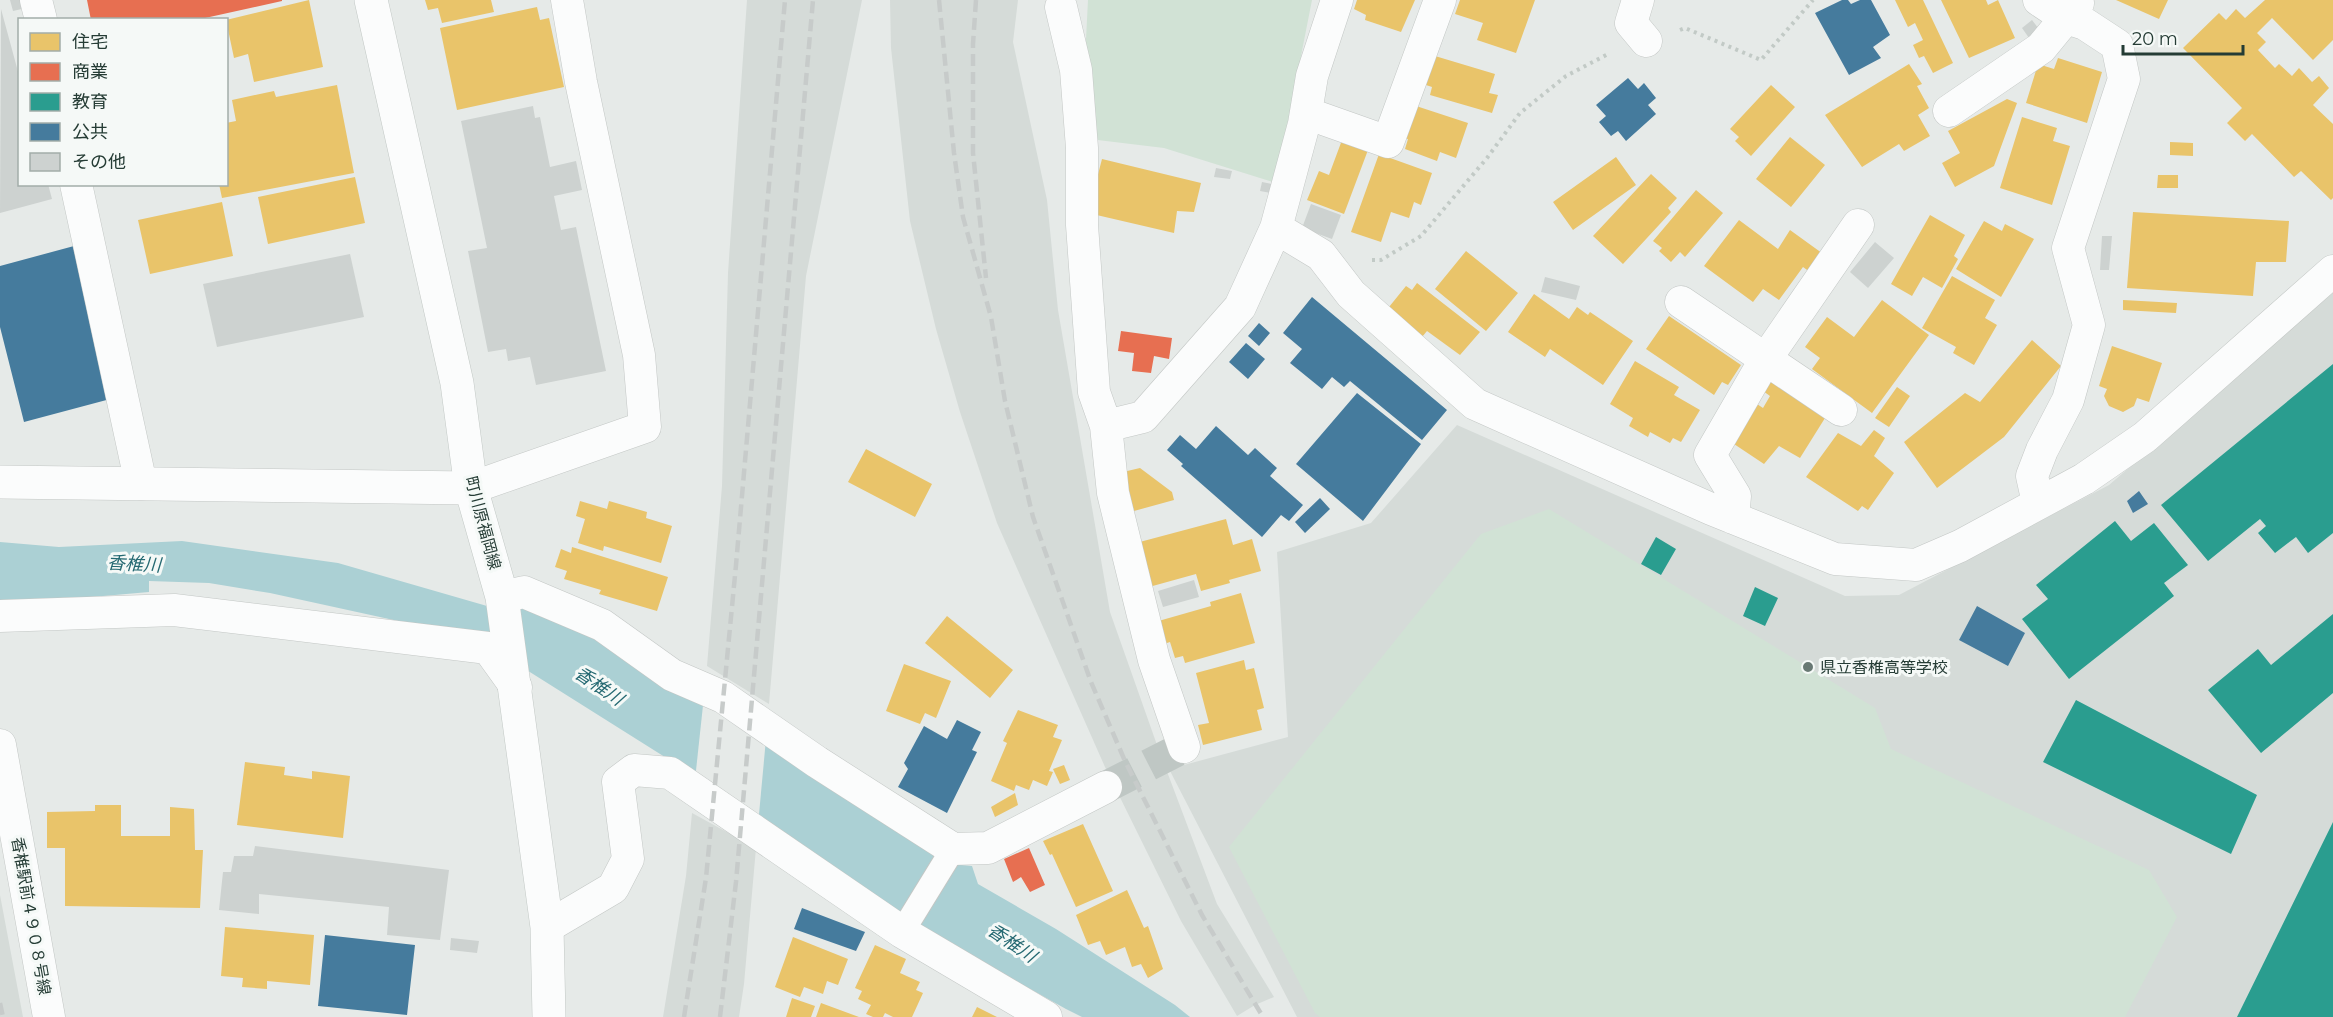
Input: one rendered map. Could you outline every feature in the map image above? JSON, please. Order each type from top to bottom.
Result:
[{"type":"main road","name":"町川原福岡線","points":[[371,0],[457,383],[471,488],[502,597],[547,927],[549,1017]]},
{"type":"main road","points":[[0,482],[471,488]]},
{"type":"street","points":[[36,0],[40,18]]},
{"type":"street","points":[[471,488],[645,427],[639,355],[580,81],[567,0]]},
{"type":"street","points":[[1106,426],[1143,417],[1240,307],[1276,228],[1306,113],[1312,76],[1337,0]]},
{"type":"street","points":[[1306,113],[1388,142],[1440,0]]},
{"type":"street","points":[[1638,0],[1631,23],[1646,41]]},
{"type":"street","points":[[2038,504],[2032,476],[2042,450],[2068,400],[2089,325],[2068,248],[2124,79],[2117,45],[2085,24],[2073,9],[2039,0]]},
{"type":"street","points":[[1061,7],[1076,70],[1082,148],[1082,225],[1094,392],[1106,426],[1113,493],[1154,660],[1184,747]]},
{"type":"street","points":[[1949,111],[2041,48],[2073,9]]},
{"type":"street","points":[[76,186],[141,484]]},
{"type":"street","points":[[1733,518],[1735,495],[1710,455],[1765,360],[1858,225]]},
{"type":"street","points":[[1276,228],[1321,255],[1351,294],[1475,404],[1733,518],[1835,559],[1916,565],[1960,546],[2084,479],[2145,437],[2333,271]]},
{"type":"street","points":[[1682,302],[1841,410]]},
{"type":"street","points":[[502,597],[524,592],[602,625],[672,675],[723,697],[817,762],[953,849],[988,848],[1106,787]]},
{"type":"street","points":[[0,616],[174,610],[488,648],[516,687]]},
{"type":"street","name":"香椎駅前４９０８号線","points":[[0,744],[49,1017]]},
{"type":"street","points":[[547,927],[613,888],[628,859],[618,782],[634,770],[670,773],[902,932],[1046,1017]]},
{"type":"street","points":[[902,932],[953,849]]},
{"type":"path","points":[[1321,255],[1357,260],[1381,260],[1421,236],[1487,158],[1520,113],[1566,76],[1614,51],[1685,28],[1761,60],[1813,0]]},
{"type":"shaded area","points":[[747,0],[862,0],[806,276],[769,704],[707,666],[722,486],[728,273]]},
{"type":"shaded area","points":[[890,0],[1018,0],[1013,42],[1047,200],[1058,310],[1110,612],[1217,904],[1274,997],[1237,1016],[1181,921],[1105,767],[997,523],[960,412],[936,329],[910,221],[891,48]]},
{"type":"shaded area","name":"県立香椎高等学校","points":[[2333,293],[2333,1017],[1297,1017],[1169,769],[1288,737],[1277,552],[1371,523],[1457,425],[1845,596],[1899,595],[2109,485]]},
{"type":"shaded area","points":[[692,813],[756,848],[739,1017],[663,1017],[686,876]]},
{"type":"shaded area","points":[[0,895],[23,1017],[0,1017]]},
{"type":"green space","points":[[1088,0],[1312,0],[1276,183],[1164,148],[1081,138]]},
{"type":"green space","points":[[1549,509],[1875,708],[1891,749],[2149,870],[2177,917],[2125,1017],[1320,1017],[1315,1013],[1229,847],[1481,534]]},
{"type":"water","name":"香椎川","points":[[182,541],[338,563],[487,606],[553,611],[731,706],[961,865],[972,866],[978,884],[1056,929],[1190,1017],[1082,1017],[1066,1009],[896,911],[695,776],[476,638],[270,593],[209,583],[149,581],[149,592],[0,605],[0,542],[59,547]]},
{"type":"pier","points":[[704,696],[767,728],[758,825],[695,780]]},
{"type":"building: 住宅","points":[[309,0],[323,67],[254,82],[248,54],[234,58],[228,20]]},
{"type":"building: 住宅","points":[[425,0],[491,0],[494,12],[442,23],[438,8],[428,10]]},
{"type":"building: 住宅","points":[[1357,0],[1415,0],[1401,32],[1365,20],[1366,15],[1354,9]]},
{"type":"building: 住宅","points":[[1460,0],[1535,0],[1516,53],[1477,40],[1483,23],[1455,14]]},
{"type":"building: 住宅","points":[[1895,0],[1923,0],[1953,63],[1933,73],[1924,56],[1919,58],[1913,45],[1923,40],[1915,23],[1908,27]]},
{"type":"building: 住宅","points":[[1941,0],[1986,0],[1988,5],[1998,0],[2015,38],[1969,58]]},
{"type":"building: 住宅","points":[[2116,0],[2168,0],[2159,19]]},
{"type":"building: 住宅","points":[[2265,0],[2333,0],[2333,40],[2313,60],[2272,18],[2257,33],[2266,42],[2258,50],[2275,68],[2279,64],[2292,76],[2299,68],[2312,82],[2319,76],[2329,88],[2313,105],[2333,124],[2333,198],[2331,200],[2301,171],[2294,177],[2252,134],[2245,141],[2227,123],[2242,108],[2183,48],[2219,13],[2226,20],[2236,9],[2245,18]]},
{"type":"building: 住宅","points":[[537,7],[540,20],[549,18],[564,87],[457,110],[440,28]]},
{"type":"building: 住宅","points":[[1435,56],[1495,74],[1489,93],[1498,95],[1492,113],[1430,95],[1432,87],[1426,85]]},
{"type":"building: 住宅","points":[[2058,58],[2102,72],[2087,123],[2026,103],[2038,64],[2054,69]]},
{"type":"building: 住宅","points":[[1909,64],[1922,84],[1917,86],[1929,108],[1918,115],[1930,136],[1904,151],[1899,144],[1862,167],[1825,115]]},
{"type":"building: 住宅","points":[[337,85],[354,173],[222,198],[219,186],[228,186],[228,123],[236,121],[232,100],[274,91],[276,97]]},
{"type":"building: 住宅","points":[[1771,85],[1795,107],[1751,156],[1735,141],[1739,137],[1730,129]]},
{"type":"building: 住宅","points":[[2007,99],[2017,103],[1994,166],[1955,187],[1942,163],[1960,153],[1948,131]]},
{"type":"building: 住宅","points":[[1410,104],[1468,123],[1456,158],[1440,152],[1437,161],[1405,149],[1408,139],[1399,137]]},
{"type":"building: 住宅","points":[[2022,117],[2057,128],[2053,141],[2070,146],[2052,205],[2000,188]]},
{"type":"building: 住宅","points":[[1345,132],[1371,142],[1344,214],[1307,200],[1319,171],[1329,175]]},
{"type":"building: 住宅","points":[[1790,137],[1825,165],[1791,207],[1756,179]]},
{"type":"building: 住宅","points":[[2170,142],[2193,143],[2193,156],[2170,155]]},
{"type":"building: 住宅","points":[[1379,154],[1432,173],[1421,205],[1414,202],[1409,218],[1391,212],[1381,242],[1351,232]]},
{"type":"building: 住宅","points":[[1616,157],[1636,185],[1573,230],[1553,202]]},
{"type":"building: 住宅","points":[[1102,159],[1201,183],[1194,212],[1177,211],[1174,233],[1088,213]]},
{"type":"building: 住宅","points":[[1651,174],[1677,198],[1668,208],[1671,212],[1623,264],[1593,236]]},
{"type":"building: 住宅","points":[[2158,175],[2178,175],[2178,188],[2157,188]]},
{"type":"building: 住宅","points":[[355,177],[365,223],[268,244],[258,197]]},
{"type":"building: 住宅","points":[[1696,190],[1723,213],[1685,257],[1680,252],[1671,262],[1659,251],[1662,248],[1653,241]]},
{"type":"building: 住宅","points":[[222,202],[233,256],[150,274],[138,220]]},
{"type":"building: 住宅","points":[[2133,212],[2289,221],[2286,262],[2256,262],[2253,296],[2127,288]]},
{"type":"building: 住宅","points":[[1930,215],[1965,235],[1954,256],[1958,259],[1942,288],[1923,277],[1912,296],[1891,284]]},
{"type":"building: 住宅","points":[[1739,220],[1778,249],[1790,230],[1826,256],[1814,275],[1803,267],[1779,300],[1763,289],[1753,302],[1704,266]]},
{"type":"building: 住宅","points":[[1984,221],[2002,231],[2005,224],[2034,239],[2001,297],[1956,269]]},
{"type":"building: 住宅","points":[[1466,251],[1518,293],[1486,331],[1435,289]]},
{"type":"building: 住宅","points":[[1952,276],[1995,300],[1985,318],[1997,325],[1974,365],[1953,353],[1956,347],[1922,328]]},
{"type":"building: 住宅","points":[[1417,283],[1480,332],[1460,355],[1427,331],[1422,337],[1389,307],[1406,286],[1412,290]]},
{"type":"building: 住宅","points":[[1534,294],[1569,319],[1577,307],[1588,315],[1590,312],[1633,341],[1603,385],[1550,349],[1545,357],[1508,332]]},
{"type":"building: 住宅","points":[[1882,300],[1929,335],[1872,413],[1812,369],[1820,358],[1805,347],[1827,317],[1854,337]]},
{"type":"building: 住宅","points":[[2123,300],[2177,303],[2176,313],[2123,310]]},
{"type":"building: 住宅","points":[[1669,316],[1741,365],[1728,385],[1722,382],[1714,395],[1646,349]]},
{"type":"building: 住宅","points":[[2032,340],[2061,366],[2004,437],[1937,488],[1904,442],[1965,393],[1980,402]]},
{"type":"building: 住宅","points":[[2112,346],[2162,363],[2149,402],[2137,398],[2134,406],[2123,412],[2109,406],[2104,396],[2107,389],[2099,386]]},
{"type":"building: 住宅","points":[[1635,361],[1679,387],[1674,395],[1700,410],[1681,442],[1673,438],[1670,443],[1650,432],[1648,437],[1629,426],[1633,418],[1610,404]]},
{"type":"building: 住宅","points":[[1771,379],[1825,418],[1800,458],[1779,446],[1764,464],[1734,444],[1757,404],[1763,408],[1770,396],[1763,391]]},
{"type":"building: 住宅","points":[[1897,387],[1910,396],[1889,427],[1875,418]]},
{"type":"building: 住宅","points":[[1874,430],[1885,438],[1874,456],[1894,473],[1868,510],[1862,506],[1858,511],[1806,477],[1838,433],[1861,446]]},
{"type":"building: 住宅","points":[[866,449],[932,484],[915,517],[848,482]]},
{"type":"building: 住宅","points":[[1140,468],[1172,492],[1174,500],[1134,511],[1123,472]]},
{"type":"building: 住宅","points":[[580,501],[607,509],[609,501],[647,512],[646,518],[672,526],[661,563],[604,546],[603,551],[578,543],[585,519],[576,516]]},
{"type":"building: 住宅","points":[[1226,519],[1233,545],[1252,539],[1261,571],[1201,591],[1196,574],[1149,587],[1136,543]]},
{"type":"building: 住宅","points":[[572,547],[668,577],[657,611],[599,594],[601,590],[564,579],[567,571],[555,567],[561,549],[571,553]]},
{"type":"building: 住宅","points":[[1241,593],[1255,643],[1185,663],[1183,656],[1175,658],[1170,642],[1161,645],[1155,622],[1211,606],[1210,602]]},
{"type":"building: 住宅","points":[[947,616],[1013,670],[990,698],[925,643]]},
{"type":"building: 住宅","points":[[1244,660],[1246,670],[1254,668],[1264,708],[1257,710],[1262,730],[1203,745],[1198,725],[1209,723],[1196,673]]},
{"type":"building: 住宅","points":[[904,664],[951,681],[936,718],[925,713],[920,724],[886,711]]},
{"type":"building: 住宅","points":[[1018,710],[1058,725],[1053,737],[1062,740],[1049,771],[1053,772],[1047,786],[1033,780],[1029,790],[1016,785],[1014,791],[991,781],[1007,743],[1003,741]]},
{"type":"building: 住宅","points":[[245,762],[285,767],[284,775],[312,779],[312,771],[350,776],[343,838],[237,825]]},
{"type":"building: 住宅","points":[[1064,765],[1070,780],[1060,784],[1053,769]]},
{"type":"building: 住宅","points":[[1015,793],[1018,805],[995,817],[991,807]]},
{"type":"building: 住宅","points":[[95,805],[121,805],[121,836],[170,836],[170,807],[194,809],[195,850],[203,850],[200,908],[65,906],[65,848],[47,848],[47,812],[95,811]]},
{"type":"building: 住宅","points":[[1083,824],[1113,891],[1076,907],[1052,854],[1050,855],[1043,841]]},
{"type":"building: 住宅","points":[[1127,890],[1144,928],[1148,926],[1163,969],[1148,978],[1141,964],[1132,967],[1125,947],[1106,955],[1100,941],[1088,945],[1076,915]]},
{"type":"building: 住宅","points":[[225,927],[314,935],[310,985],[267,981],[267,989],[242,987],[243,978],[221,976]]},
{"type":"building: 住宅","points":[[793,937],[848,959],[838,985],[827,981],[823,994],[804,987],[800,997],[775,987]]},
{"type":"building: 住宅","points":[[875,945],[906,959],[900,973],[920,982],[916,990],[923,993],[912,1017],[893,1017],[885,1013],[883,1017],[873,1017],[866,1014],[871,1005],[858,999],[862,991],[855,988]]},
{"type":"building: 住宅","points":[[792,998],[815,1006],[811,1017],[786,1017]]},
{"type":"building: 住宅","points":[[821,1003],[859,1017],[816,1017]]},
{"type":"building: 住宅","points":[[977,1007],[997,1017],[972,1017]]},
{"type":"building: 商業","points":[[87,0],[282,0],[205,18],[91,18]]},
{"type":"building: 商業","points":[[1121,331],[1172,338],[1169,359],[1154,356],[1151,373],[1132,371],[1134,353],[1118,351]]},
{"type":"building: 商業","points":[[1029,848],[1045,885],[1030,892],[1021,877],[1013,882],[1004,859]]},
{"type":"building: 教育","points":[[2333,364],[2333,533],[2308,553],[2296,537],[2275,553],[2258,533],[2266,526],[2260,519],[2208,561],[2161,505]]},
{"type":"building: 教育","points":[[2115,521],[2131,541],[2154,523],[2188,565],[2164,583],[2174,596],[2069,679],[2022,619],[2048,599],[2036,585]]},
{"type":"building: 教育","points":[[1656,537],[1676,549],[1661,575],[1641,564]]},
{"type":"building: 教育","points":[[1755,587],[1778,598],[1765,626],[1743,616]]},
{"type":"building: 教育","points":[[2333,614],[2333,693],[2261,753],[2208,690],[2258,649],[2271,665]]},
{"type":"building: 教育","points":[[2076,700],[2257,795],[2231,854],[2043,762]]},
{"type":"building: 教育","points":[[2333,822],[2333,1017],[2237,1017]]},
{"type":"building: 公共","points":[[1842,0],[1848,0],[1851,4],[1860,0],[1871,0],[1890,35],[1873,47],[1881,58],[1849,75],[1815,13]]},
{"type":"building: 公共","points":[[1628,78],[1638,89],[1644,83],[1656,98],[1648,105],[1656,114],[1626,141],[1618,131],[1611,136],[1599,122],[1606,116],[1596,105]]},
{"type":"building: 公共","points":[[74,246],[114,398],[24,422],[0,327],[0,266]]},
{"type":"building: 公共","points":[[1312,297],[1447,410],[1422,440],[1350,381],[1344,387],[1332,377],[1322,389],[1290,363],[1302,349],[1283,333]]},
{"type":"building: 公共","points":[[1259,323],[1270,333],[1259,346],[1248,336]]},
{"type":"building: 公共","points":[[1246,343],[1265,359],[1248,379],[1229,362]]},
{"type":"building: 公共","points":[[1357,393],[1421,444],[1363,521],[1296,464]]},
{"type":"building: 公共","points":[[1216,426],[1248,455],[1255,448],[1277,468],[1270,476],[1303,505],[1289,521],[1281,515],[1262,537],[1181,466],[1183,464],[1167,450],[1180,435],[1196,449]]},
{"type":"building: 公共","points":[[2139,491],[2148,504],[2133,513],[2127,501]]},
{"type":"building: 公共","points":[[1320,498],[1330,509],[1305,533],[1295,522]]},
{"type":"building: 公共","points":[[1977,606],[2025,633],[2008,666],[1959,640]]},
{"type":"building: 公共","points":[[957,720],[981,732],[972,750],[977,752],[947,813],[898,787],[908,769],[904,763],[924,726],[947,739]]},
{"type":"building: 公共","points":[[802,908],[865,932],[856,951],[794,929]]},
{"type":"building: 公共","points":[[325,935],[415,945],[407,1015],[318,1006]]},
{"type":"building: その他","points":[[10,0],[24,0],[26,8],[13,11]]},
{"type":"building: その他","points":[[1,9],[18,72],[18,186],[49,186],[52,199],[0,213]]},
{"type":"building: その他","points":[[2032,20],[2045,37],[2034,45],[2022,28]]},
{"type":"building: その他","points":[[533,106],[535,118],[540,117],[550,167],[576,161],[582,190],[554,196],[561,230],[576,227],[606,371],[536,385],[530,357],[508,361],[506,349],[488,352],[468,251],[487,248],[461,121]]},
{"type":"building: その他","points":[[1216,168],[1232,171],[1230,179],[1214,177]]},
{"type":"building: その他","points":[[1262,182],[1272,184],[1271,193],[1260,191]]},
{"type":"building: その他","points":[[1311,204],[1341,215],[1332,239],[1302,228]]},
{"type":"building: その他","points":[[2102,236],[2112,236],[2109,270],[2100,270]]},
{"type":"building: その他","points":[[1875,242],[1894,258],[1868,288],[1850,272]]},
{"type":"building: その他","points":[[350,254],[364,317],[217,347],[203,284]]},
{"type":"building: その他","points":[[1545,277],[1580,286],[1576,300],[1541,292]]},
{"type":"building: その他","points":[[1194,580],[1199,597],[1163,607],[1158,591]]},
{"type":"building: その他","points":[[255,846],[449,870],[440,940],[387,935],[389,907],[259,894],[259,914],[219,910],[223,872],[231,872],[234,856],[253,856]]},
{"type":"building: その他","points":[[451,938],[479,941],[477,953],[450,950]]},
{"type":"tunnel","points":[[1106,787],[1184,747]]},
{"type":"railway","points":[[684,1017],[706,878],[736,565],[785,0]]},
{"type":"railway","points":[[720,1017],[736,882],[813,0]]},
{"type":"railway","points":[[939,0],[954,153],[963,217],[991,317],[1005,401],[1033,517],[1091,682],[1125,761],[1202,915],[1263,1017]]},
{"type":"railway","points":[[976,0],[973,44],[973,153],[986,278]]},
{"type":"railway","points":[[0,1003],[3,1017]]},
{"type":"place","name":"県立香椎高等学校","points":[[1808,667]]}]
